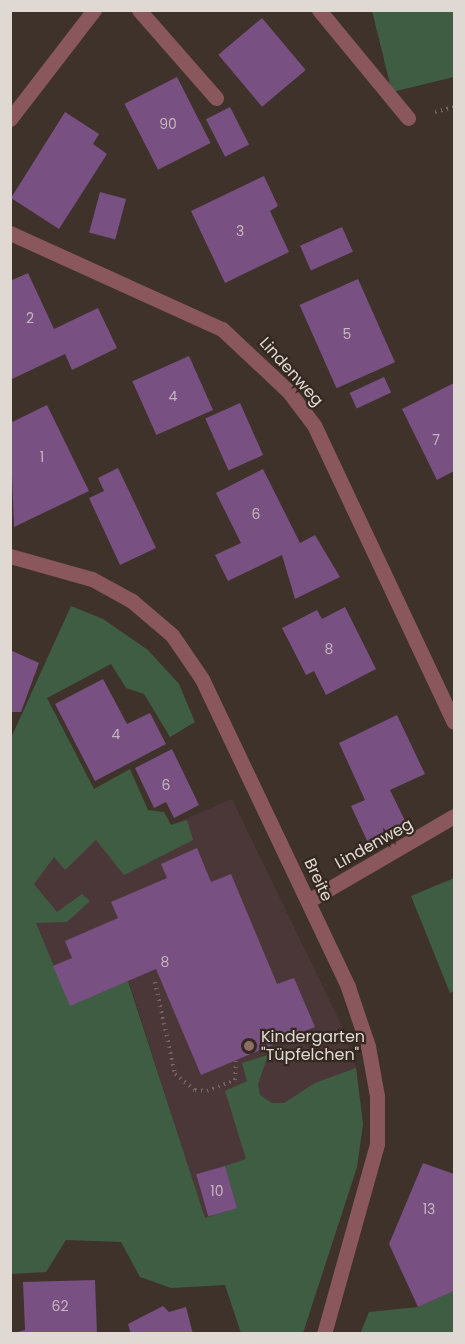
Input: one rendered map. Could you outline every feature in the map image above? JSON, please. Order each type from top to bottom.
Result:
[{"type":"street","points":[[10,119],[93,10]]},
{"type":"street","points":[[139,10],[216,98]]},
{"type":"street","points":[[320,10],[408,118]]},
{"type":"street","name":"Lindenweg","points":[[10,233],[222,329],[274,376],[314,425],[454,722]]},
{"type":"street","name":"Breite","points":[[10,556],[92,579],[132,601],[172,635],[202,679],[308,901],[365,1036],[377,1096],[376,1144],[365,1201],[324,1334]]},
{"type":"street","name":"Lindenweg","points":[[308,901],[454,816]]},
{"type":"path","points":[[155,982],[175,1074],[195,1090],[207,1092],[236,1080],[236,1061]]},
{"type":"shaded area","name":"Kindergarten \"Tüpfelchen\"","points":[[232,799],[341,1024],[356,1068],[363,1124],[357,1167],[303,1333],[241,1333],[129,981],[70,1006],[15,873],[164,812],[171,825]]},
{"type":"green space","points":[[372,11],[454,11],[454,77],[392,92]]},
{"type":"green space","points":[[71,606],[103,619],[148,650],[179,684],[195,722],[170,737],[144,694],[126,688],[111,664],[47,698],[94,789],[130,769],[148,810],[164,812],[171,825],[187,820],[193,840],[124,875],[96,840],[65,870],[54,857],[34,884],[57,912],[82,894],[90,901],[67,922],[36,923],[70,1005],[128,981],[205,1218],[237,1208],[225,1166],[246,1159],[225,1091],[247,1081],[242,1063],[268,1055],[258,1084],[260,1095],[272,1103],[284,1103],[315,1083],[356,1068],[363,1124],[357,1167],[303,1333],[241,1333],[225,1285],[171,1288],[140,1277],[121,1242],[66,1240],[46,1272],[11,1274],[11,738]]},
{"type":"green space","points":[[454,878],[454,991],[450,993],[411,896]]},
{"type":"green space","points":[[454,1291],[454,1333],[360,1334],[369,1312],[418,1307]]},
{"type":"building","points":[[262,18],[306,70],[262,107],[218,55]]},
{"type":"building","points":[[177,77],[211,143],[158,170],[124,104]]},
{"type":"building","points":[[230,107],[249,144],[225,157],[206,119]]},
{"type":"building","points":[[65,112],[99,134],[93,144],[107,154],[59,229],[11,198]]},
{"type":"building","points":[[264,176],[278,206],[270,211],[289,252],[225,283],[191,211]]},
{"type":"building","points":[[100,192],[126,199],[115,240],[89,233]]},
{"type":"building","points":[[342,227],[353,252],[311,270],[300,246]]},
{"type":"building","points":[[28,273],[54,329],[98,308],[117,348],[72,370],[65,354],[10,380],[10,281]]},
{"type":"building","points":[[358,279],[395,362],[337,388],[300,305]]},
{"type":"building","points":[[189,356],[213,410],[156,435],[132,381]]},
{"type":"building","points":[[384,377],[391,392],[357,408],[350,393]]},
{"type":"building","points":[[454,383],[454,471],[437,480],[402,409]]},
{"type":"building","points":[[240,403],[263,455],[228,471],[205,418]]},
{"type":"building","points":[[47,405],[89,491],[14,527],[10,423]]},
{"type":"building","points":[[118,468],[156,548],[120,565],[89,498],[104,491],[98,478]]},
{"type":"building","points":[[263,469],[300,543],[315,535],[340,577],[295,599],[282,555],[228,581],[215,555],[241,543],[216,493]]},
{"type":"building","points":[[345,607],[376,669],[326,695],[314,671],[306,675],[282,628],[317,610],[322,619]]},
{"type":"building","points":[[10,650],[39,663],[21,712],[10,712]]},
{"type":"building","points":[[103,679],[127,724],[150,713],[166,744],[95,781],[55,704]]},
{"type":"building","points":[[397,715],[425,774],[390,790],[409,829],[370,847],[351,806],[365,800],[339,743]]},
{"type":"building","points":[[172,749],[199,805],[174,818],[166,802],[154,808],[135,768]]},
{"type":"building","name":"Kindergarten \"Tüpfelchen\"","points":[[197,848],[211,882],[231,874],[277,984],[294,978],[315,1027],[201,1075],[156,969],[70,1006],[53,966],[72,958],[65,941],[118,918],[111,902],[167,878],[161,864]]},
{"type":"building","points":[[423,1163],[454,1174],[454,1291],[418,1307],[389,1244]]},
{"type":"building","points":[[225,1166],[237,1208],[208,1217],[196,1174]]},
{"type":"building","points":[[95,1280],[97,1334],[10,1334],[25,1330],[23,1282]]},
{"type":"building","points":[[163,1306],[169,1312],[186,1307],[193,1334],[131,1334],[128,1324]]},
{"type":"place","name":"Kindergarten \"Tüpfelchen\"","points":[[249,1046]]}]
